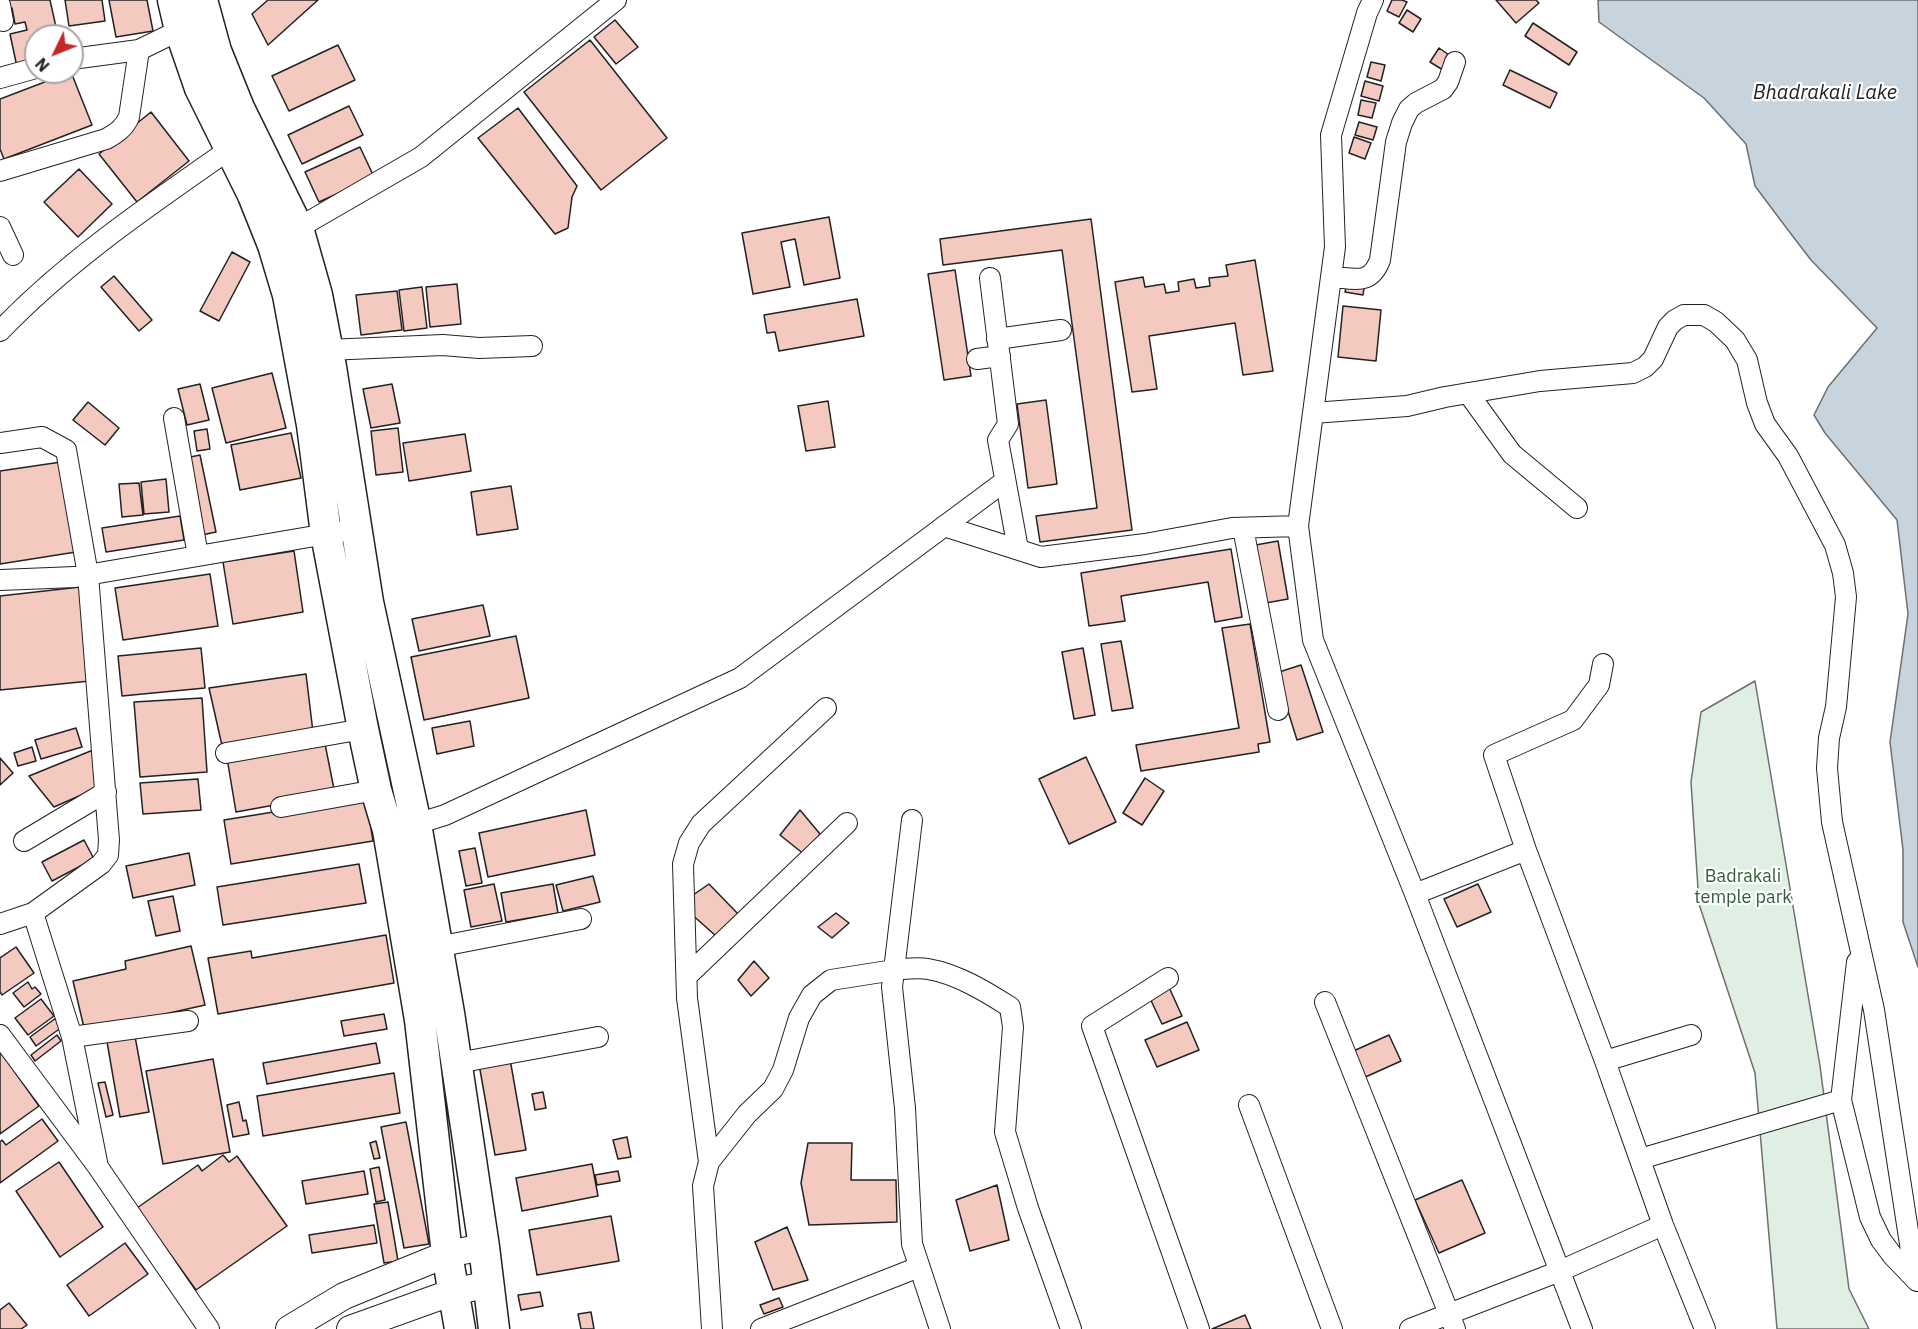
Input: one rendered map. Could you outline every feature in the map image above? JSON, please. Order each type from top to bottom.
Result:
[{"type":"highway","points":[[173,0],[180,30],[200,88],[273,244],[288,295],[312,425],[326,534],[363,729],[376,790],[388,830],[420,1020],[447,1254],[460,1329]]},
{"type":"highway","points":[[201,0],[216,51],[239,108],[298,228],[317,295],[368,602],[416,824],[457,1063],[494,1329]]},
{"type":"main road","points":[[289,1329],[344,1296],[447,1254],[484,1247]]},
{"type":"main road","points":[[350,1329],[453,1292],[489,1284]]},
{"type":"street","points":[[298,228],[421,157],[616,0]]},
{"type":"street","points":[[1373,0],[1367,13],[1331,135],[1335,247],[1298,526],[1313,640],[1415,894],[1582,1329]]},
{"type":"street","points":[[84,57],[139,50],[180,30]]},
{"type":"street","points":[[0,171],[106,139],[118,132],[129,117],[139,50]]},
{"type":"street","points":[[1331,277],[1365,279],[1376,270],[1380,260],[1396,142],[1402,123],[1409,109],[1416,103],[1443,89],[1455,62]]},
{"type":"street","points":[[0,78],[24,71]]},
{"type":"street","points":[[0,331],[76,261],[135,215],[230,149]]},
{"type":"street","points":[[0,227],[13,255]]},
{"type":"street","points":[[990,278],[1008,424],[998,440],[1018,549]]},
{"type":"street","points":[[1313,413],[1407,406],[1540,381],[1632,373],[1645,368],[1653,358],[1668,327],[1684,315],[1704,315],[1716,322],[1735,340],[1747,360],[1757,403],[1765,424],[1788,456],[1835,545],[1843,573],[1845,608],[1836,707],[1829,738],[1827,768],[1832,822],[1874,1010],[1912,1257],[1918,1276]]},
{"type":"street","points":[[977,359],[999,347],[1061,330]]},
{"type":"street","points":[[327,350],[433,345],[479,348],[532,346]]},
{"type":"street","points":[[1468,393],[1512,454],[1576,508]]},
{"type":"street","points":[[174,418],[198,556]]},
{"type":"street","points":[[0,443],[42,437],[66,450],[88,575],[109,840],[108,855],[93,871],[33,912],[0,924]]},
{"type":"street","points":[[416,824],[445,815],[740,678],[1005,481]]},
{"type":"street","points":[[944,526],[1041,557],[1145,544],[1243,528],[1298,526]]},
{"type":"street","points":[[1243,528],[1278,710]]},
{"type":"street","points":[[0,580],[88,575],[356,529]]},
{"type":"street","points":[[1603,664],[1599,685],[1573,720],[1494,754],[1526,850],[1663,1225],[1705,1329]]},
{"type":"street","points":[[712,1329],[703,1186],[709,1162],[687,998],[683,864],[689,843],[701,824],[826,708]]},
{"type":"street","points":[[226,753],[363,729]]},
{"type":"street","points":[[281,807],[376,790]]},
{"type":"street","points":[[24,841],[106,792]]},
{"type":"street","points":[[912,820],[892,987],[905,1108],[912,1244],[939,1329]]},
{"type":"street","points":[[687,976],[847,824]]},
{"type":"street","points":[[1415,894],[1526,850]]},
{"type":"street","points":[[33,912],[72,1037],[98,1167]]},
{"type":"street","points":[[437,947],[581,919]]},
{"type":"street","points":[[1859,948],[1841,1100],[1870,1217],[1881,1240],[1918,1282]]},
{"type":"street","points":[[709,1162],[747,1114],[773,1089],[783,1070],[800,1018],[812,995],[831,980],[894,970],[926,969],[952,976],[1010,1007],[1013,1027],[1005,1132],[1028,1208],[1071,1329]]},
{"type":"street","points":[[1168,978],[1092,1026],[1199,1329]]},
{"type":"street","points":[[1325,1002],[1452,1322]]},
{"type":"street","points":[[72,1037],[188,1021]]},
{"type":"street","points":[[0,1035],[98,1167],[209,1329]]},
{"type":"street","points":[[1605,1061],[1691,1035]]},
{"type":"street","points":[[457,1063],[598,1037]]},
{"type":"street","points":[[1640,1159],[1841,1100]]},
{"type":"street","points":[[1249,1105],[1332,1329]]},
{"type":"street","points":[[1410,1329],[1452,1322],[1663,1225]]},
{"type":"street","points":[[761,1329],[919,1267]]},
{"type":"green space","name":"Badrakali temple park","points":[[1755,681],[1820,1066],[1849,1289],[1869,1329],[1777,1329],[1755,1073],[1699,904],[1691,782],[1701,712]]},
{"type":"water","name":"Bhadrakali Lake","points":[[1598,0],[1918,0],[1918,967],[1903,922],[1903,850],[1890,742],[1908,614],[1897,520],[1825,433],[1814,415],[1828,387],[1877,328],[1811,260],[1755,186],[1746,144],[1704,98],[1599,22]]},
{"type":"building","points":[[3,0],[50,0],[55,24],[26,24],[25,22],[15,24],[12,8],[5,10]]},
{"type":"building","points":[[65,0],[102,0],[105,21],[69,24]]},
{"type":"building","points":[[109,0],[147,0],[153,31],[116,37]]},
{"type":"building","points":[[268,0],[318,0],[268,45],[252,14]]},
{"type":"building","points":[[1392,0],[1407,2],[1399,17],[1387,11]]},
{"type":"building","points":[[1496,0],[1536,0],[1539,3],[1516,23]]},
{"type":"building","points":[[1407,10],[1421,19],[1413,32],[1399,23]]},
{"type":"building","points":[[615,20],[638,47],[616,64],[594,37]]},
{"type":"building","points":[[1533,23],[1577,52],[1569,65],[1525,36]]},
{"type":"building","points":[[24,31],[24,65],[17,67],[10,34]]},
{"type":"building","points":[[590,40],[667,138],[601,190],[524,92]]},
{"type":"building","points":[[338,45],[355,80],[289,111],[272,76]]},
{"type":"building","points":[[1439,48],[1452,57],[1443,70],[1430,62]]},
{"type":"building","points":[[1371,62],[1385,65],[1381,81],[1367,77]]},
{"type":"building","points":[[1510,70],[1557,93],[1550,108],[1503,85]]},
{"type":"building","points":[[1365,81],[1383,86],[1379,101],[1361,96]]},
{"type":"building","points":[[39,84],[76,84],[92,125],[4,159],[0,149],[0,99]]},
{"type":"building","points":[[1361,100],[1376,103],[1372,118],[1358,115]]},
{"type":"building","points":[[349,106],[363,135],[302,164],[288,135]]},
{"type":"building","points":[[518,108],[577,186],[572,197],[568,228],[555,234],[478,138]]},
{"type":"building","points":[[151,112],[189,161],[137,202],[99,154]]},
{"type":"building","points":[[1359,122],[1377,127],[1373,140],[1355,135]]},
{"type":"building","points":[[1354,137],[1371,143],[1365,159],[1349,153]]},
{"type":"building","points":[[360,147],[374,177],[319,202],[305,172]]},
{"type":"building","points":[[79,169],[112,204],[78,237],[44,202]]},
{"type":"building","points":[[829,217],[840,278],[804,285],[795,239],[781,242],[790,287],[753,294],[742,233]]},
{"type":"building","points":[[1091,219],[1132,530],[1040,542],[1036,516],[1097,508],[1062,250],[943,265],[940,239]]},
{"type":"building","points":[[232,252],[250,262],[219,321],[200,311]]},
{"type":"building","points":[[1255,260],[1273,371],[1243,375],[1235,323],[1149,336],[1157,389],[1132,392],[1115,282],[1143,277],[1145,287],[1164,284],[1166,293],[1179,291],[1178,282],[1194,279],[1196,288],[1210,286],[1209,278],[1228,276],[1226,265]]},
{"type":"building","points":[[955,270],[971,376],[944,380],[928,274]]},
{"type":"building","points":[[114,276],[152,320],[139,331],[101,287]]},
{"type":"building","points":[[1348,279],[1365,282],[1363,295],[1345,292]]},
{"type":"building","points":[[457,284],[461,324],[430,327],[426,287]]},
{"type":"building","points":[[422,287],[427,328],[404,331],[399,290]]},
{"type":"building","points":[[397,291],[402,330],[361,335],[356,295]]},
{"type":"building","points":[[857,299],[864,336],[779,351],[775,332],[767,333],[764,315]]},
{"type":"building","points":[[1343,306],[1381,310],[1376,361],[1338,357]]},
{"type":"building","points":[[272,373],[286,428],[226,443],[212,388]]},
{"type":"building","points":[[200,384],[209,420],[187,425],[178,389]]},
{"type":"building","points":[[392,384],[400,423],[371,428],[363,389]]},
{"type":"building","points":[[1046,400],[1057,484],[1028,488],[1017,404]]},
{"type":"building","points":[[828,401],[835,447],[806,451],[798,406]]},
{"type":"building","points":[[88,402],[119,428],[105,445],[73,420]]},
{"type":"building","points":[[398,428],[403,472],[376,475],[371,431]]},
{"type":"building","points":[[207,429],[210,449],[197,451],[194,431]]},
{"type":"building","points":[[291,433],[301,478],[240,490],[231,445]]},
{"type":"building","points":[[465,434],[471,471],[409,481],[403,443]]},
{"type":"building","points":[[200,455],[216,532],[197,536],[181,459]]},
{"type":"building","points":[[61,462],[76,552],[0,564],[0,471]]},
{"type":"building","points":[[166,479],[169,512],[144,514],[141,482]]},
{"type":"building","points":[[139,483],[143,515],[122,517],[119,484]]},
{"type":"building","points":[[511,486],[518,529],[477,535],[471,492]]},
{"type":"building","points":[[180,516],[184,540],[106,552],[102,528]]},
{"type":"building","points":[[1278,541],[1288,599],[1260,604],[1250,546]]},
{"type":"building","points":[[1231,549],[1242,617],[1215,622],[1208,582],[1121,596],[1125,621],[1089,626],[1081,573]]},
{"type":"building","points":[[294,551],[303,612],[233,624],[223,562]]},
{"type":"building","points":[[210,574],[218,626],[123,640],[115,588]]},
{"type":"building","points":[[80,587],[90,681],[0,690],[0,596]]},
{"type":"building","points":[[483,605],[490,636],[419,651],[412,619]]},
{"type":"building","points":[[1250,624],[1270,742],[1258,744],[1259,752],[1141,771],[1136,745],[1239,728],[1222,628]]},
{"type":"building","points":[[516,636],[529,698],[424,720],[411,657]]},
{"type":"building","points":[[1121,641],[1133,708],[1112,711],[1101,644]]},
{"type":"building","points":[[201,648],[205,688],[122,696],[118,656]]},
{"type":"building","points":[[1083,648],[1095,715],[1074,719],[1062,652]]},
{"type":"building","points":[[1301,665],[1323,732],[1297,740],[1276,673]]},
{"type":"building","points":[[306,674],[313,732],[223,750],[209,688]]},
{"type":"building","points":[[202,698],[207,772],[140,777],[134,702]]},
{"type":"building","points":[[470,721],[474,746],[437,754],[432,728]]},
{"type":"building","points":[[76,728],[82,747],[41,759],[35,740]]},
{"type":"building","points":[[324,739],[335,794],[236,812],[227,758]]},
{"type":"building","points":[[32,747],[36,761],[18,766],[14,753]]},
{"type":"building","points":[[98,748],[95,789],[54,807],[29,776]]},
{"type":"building","points":[[1086,757],[1116,822],[1069,844],[1039,779]]},
{"type":"building","points":[[0,758],[13,773],[0,785]]},
{"type":"building","points":[[1145,778],[1164,791],[1142,825],[1123,813]]},
{"type":"building","points":[[198,779],[201,810],[143,814],[140,783]]},
{"type":"building","points":[[366,797],[373,841],[231,864],[224,820]]},
{"type":"building","points":[[586,810],[595,855],[488,877],[479,833]]},
{"type":"building","points":[[800,810],[820,834],[805,855],[780,835]]},
{"type":"building","points":[[84,840],[94,859],[52,881],[42,862]]},
{"type":"building","points":[[475,848],[482,883],[466,886],[459,851]]},
{"type":"building","points":[[189,853],[195,885],[133,898],[126,866]]},
{"type":"building","points":[[359,864],[366,903],[223,925],[217,887]]},
{"type":"building","points":[[593,876],[600,902],[563,911],[556,885]]},
{"type":"building","points":[[494,884],[502,921],[471,927],[464,890]]},
{"type":"building","points":[[553,884],[558,913],[506,922],[501,893]]},
{"type":"building","points":[[709,884],[740,916],[716,936],[680,904]]},
{"type":"building","points":[[1478,884],[1491,912],[1457,927],[1444,899]]},
{"type":"building","points":[[173,896],[180,931],[156,936],[148,901]]},
{"type":"building","points":[[836,913],[849,923],[832,938],[818,927]]},
{"type":"building","points":[[386,935],[394,983],[218,1014],[208,958],[251,951],[252,958]]},
{"type":"building","points":[[191,946],[205,1005],[85,1032],[73,981],[126,969],[125,961]]},
{"type":"building","points":[[16,947],[34,973],[2,995],[0,992],[0,958]]},
{"type":"building","points":[[754,961],[769,978],[751,996],[738,980]]},
{"type":"building","points":[[28,982],[32,989],[35,987],[41,994],[24,1007],[13,993]]},
{"type":"building","points":[[1168,985],[1182,1016],[1162,1024],[1148,994]]},
{"type":"building","points":[[41,999],[54,1016],[28,1035],[15,1018]]},
{"type":"building","points":[[384,1014],[387,1029],[344,1036],[341,1021]]},
{"type":"building","points":[[56,1018],[62,1027],[36,1046],[30,1037]]},
{"type":"building","points":[[1187,1022],[1199,1050],[1157,1067],[1145,1040]]},
{"type":"building","points":[[134,1031],[149,1112],[120,1117],[106,1036]]},
{"type":"building","points":[[57,1035],[61,1041],[35,1061],[31,1055]]},
{"type":"building","points":[[1389,1035],[1401,1061],[1361,1079],[1349,1053]]},
{"type":"building","points":[[376,1043],[380,1063],[267,1084],[263,1063]]},
{"type":"building","points":[[0,1051],[39,1106],[0,1134]]},
{"type":"building","points":[[213,1059],[230,1152],[163,1164],[146,1071]]},
{"type":"building","points":[[510,1059],[526,1150],[495,1155],[479,1064]]},
{"type":"building","points":[[394,1073],[400,1113],[263,1136],[257,1096]]},
{"type":"building","points":[[105,1082],[113,1115],[106,1117],[98,1083]]},
{"type":"building","points":[[543,1092],[546,1108],[535,1110],[532,1094]]},
{"type":"building","points":[[239,1102],[243,1121],[246,1120],[249,1134],[233,1137],[227,1105]]},
{"type":"building","points":[[42,1119],[58,1141],[0,1183],[0,1142],[2,1140],[6,1145]]},
{"type":"building","points":[[406,1122],[429,1244],[404,1248],[381,1127]]},
{"type":"building","points":[[627,1137],[631,1157],[618,1159],[613,1140]]},
{"type":"building","points":[[376,1141],[380,1158],[374,1159],[370,1143]]},
{"type":"building","points":[[808,1143],[852,1143],[851,1180],[896,1180],[897,1222],[809,1225],[801,1183]]},
{"type":"building","points":[[223,1155],[229,1162],[237,1156],[287,1226],[196,1290],[137,1208],[198,1165],[202,1171]]},
{"type":"building","points":[[59,1162],[103,1227],[60,1257],[16,1191]]},
{"type":"building","points":[[592,1164],[598,1196],[522,1211],[516,1178]]},
{"type":"building","points":[[379,1167],[385,1200],[376,1202],[370,1169]]},
{"type":"building","points":[[364,1171],[368,1194],[306,1204],[302,1181]]},
{"type":"building","points":[[618,1171],[620,1181],[597,1185],[595,1175]]},
{"type":"building","points":[[1462,1180],[1485,1233],[1439,1253],[1415,1200]]},
{"type":"building","points":[[997,1185],[1009,1240],[970,1251],[956,1200]]},
{"type":"building","points":[[388,1202],[398,1261],[384,1263],[374,1204]]},
{"type":"building","points":[[611,1216],[619,1261],[537,1275],[529,1230]]},
{"type":"building","points":[[374,1225],[377,1243],[312,1253],[309,1235]]},
{"type":"building","points":[[787,1227],[808,1280],[773,1290],[755,1242]]},
{"type":"building","points":[[125,1243],[148,1274],[89,1316],[67,1285]]},
{"type":"building","points":[[540,1292],[543,1306],[521,1310],[518,1295]]},
{"type":"building","points":[[779,1298],[783,1307],[764,1314],[760,1305]]},
{"type":"building","points":[[9,1303],[27,1325],[21,1329],[0,1329],[0,1310]]},
{"type":"building","points":[[591,1312],[594,1329],[581,1329],[578,1314]]},
{"type":"building","points":[[1245,1315],[1251,1329],[1212,1329]]}]
